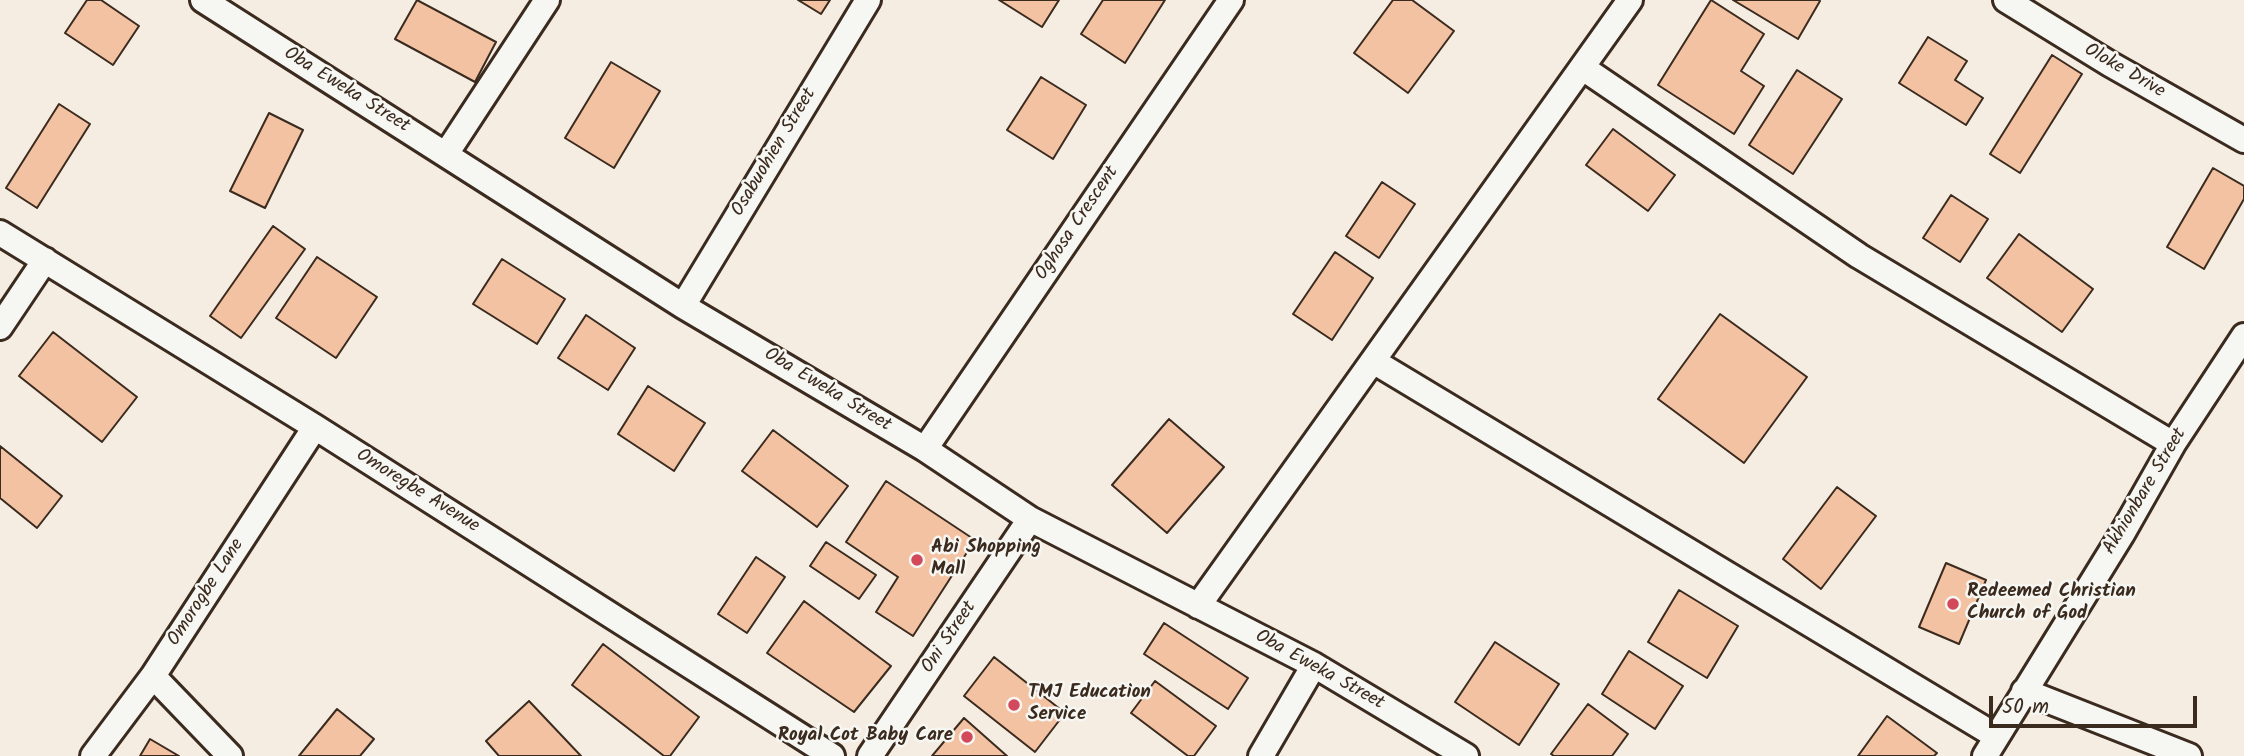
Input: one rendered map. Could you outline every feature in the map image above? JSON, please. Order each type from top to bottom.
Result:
[{"type":"street","name":"Oba Eweka Street","points":[[203,0],[683,306],[925,449],[1030,519],[1314,665],[1466,756]]},
{"type":"street","points":[[446,154],[547,0]]},
{"type":"street","name":"Osabuohien Street","points":[[683,306],[868,0]]},
{"type":"street","name":"Oghosa Crescent","points":[[925,449],[1231,0]]},
{"type":"street","points":[[1198,606],[1630,0]]},
{"type":"street","name":"Oloke Drive","points":[[2006,0],[2244,141]]},
{"type":"street","points":[[1583,68],[1860,256],[2173,444]]},
{"type":"street","name":"Omoregbe Avenue","points":[[0,233],[315,428],[832,756]]},
{"type":"street","points":[[0,327],[45,260]]},
{"type":"street","name":"Akhionbare Street","points":[[1990,746],[2122,534],[2173,444],[2244,336]]},
{"type":"street","points":[[1373,360],[1990,746]]},
{"type":"street","name":"Omorogbe Lane","points":[[93,756],[153,676],[315,428]]},
{"type":"street","name":"Oni Street","points":[[870,756],[1030,519]]},
{"type":"street","points":[[1261,756],[1314,665]]},
{"type":"street","points":[[153,676],[230,756]]},
{"type":"street","points":[[2024,691],[2189,756]]},
{"type":"building","points":[[87,0],[101,0],[139,26],[113,65],[65,33]]},
{"type":"building","points":[[417,0],[496,42],[475,82],[395,39]]},
{"type":"building","points":[[798,0],[830,0],[821,14]]},
{"type":"building","points":[[999,0],[1059,0],[1042,27]]},
{"type":"building","points":[[1103,0],[1165,0],[1125,63],[1081,34]]},
{"type":"building","points":[[1393,0],[1412,0],[1454,31],[1408,93],[1354,53]]},
{"type":"building","points":[[1711,0],[1764,34],[1741,71],[1764,86],[1734,134],[1658,85]]},
{"type":"building","points":[[1733,0],[1819,0],[1820,1],[1798,39]]},
{"type":"building","points":[[1928,37],[1967,61],[1955,80],[1983,98],[1966,125],[1899,83]]},
{"type":"building","points":[[2052,55],[2082,74],[2020,173],[1990,154]]},
{"type":"building","points":[[611,62],[660,91],[614,168],[565,138]]},
{"type":"building","points":[[1797,70],[1842,99],[1793,174],[1749,145]]},
{"type":"building","points":[[1041,77],[1086,105],[1053,159],[1007,130]]},
{"type":"building","points":[[59,104],[90,124],[37,208],[6,188]]},
{"type":"building","points":[[269,113],[303,130],[265,208],[230,191]]},
{"type":"building","points":[[1613,129],[1675,175],[1648,211],[1586,165]]},
{"type":"building","points":[[2213,168],[2244,186],[2244,199],[2204,269],[2167,247]]},
{"type":"building","points":[[1382,182],[1415,204],[1379,258],[1346,236]]},
{"type":"building","points":[[1951,195],[1988,219],[1960,262],[1923,238]]},
{"type":"building","points":[[273,226],[305,249],[241,338],[210,316]]},
{"type":"building","points":[[2019,234],[2093,289],[2062,332],[1987,278]]},
{"type":"building","points":[[1335,252],[1373,278],[1332,340],[1293,314]]},
{"type":"building","points":[[317,257],[377,297],[336,358],[276,318]]},
{"type":"building","points":[[502,259],[565,299],[537,344],[473,304]]},
{"type":"building","points":[[1720,314],[1807,377],[1744,463],[1658,399]]},
{"type":"building","points":[[586,315],[635,348],[608,390],[558,358]]},
{"type":"building","points":[[53,332],[137,397],[102,442],[19,376]]},
{"type":"building","points":[[648,386],[705,423],[674,471],[618,434]]},
{"type":"building","points":[[1169,419],[1224,467],[1167,533],[1112,485]]},
{"type":"building","points":[[773,430],[848,486],[817,527],[742,471]]},
{"type":"building","points":[[0,446],[62,496],[37,528],[0,498]]},
{"type":"building","name":"Abi Shopping Mall","points":[[886,481],[975,540],[913,636],[876,612],[898,577],[846,542]]},
{"type":"building","points":[[1837,487],[1876,516],[1821,589],[1783,559]]},
{"type":"building","points":[[826,542],[876,575],[859,599],[810,566]]},
{"type":"building","points":[[756,557],[785,577],[747,633],[718,614]]},
{"type":"building","name":"Redeemed Christian Church of God","points":[[1946,563],[1986,580],[1959,644],[1919,627]]},
{"type":"building","points":[[1679,590],[1738,626],[1707,678],[1648,642]]},
{"type":"building","points":[[804,601],[891,666],[854,712],[767,653]]},
{"type":"building","points":[[1164,623],[1248,678],[1228,709],[1144,654]]},
{"type":"building","points":[[1495,642],[1559,684],[1519,745],[1455,702]]},
{"type":"building","points":[[603,644],[699,717],[670,756],[664,756],[572,685]]},
{"type":"building","points":[[1629,651],[1683,686],[1655,729],[1602,694]]},
{"type":"building","name":"TMJ Education Service","points":[[994,657],[1065,713],[1035,752],[964,696]]},
{"type":"building","points":[[1155,681],[1216,726],[1194,756],[1188,756],[1131,713]]},
{"type":"building","points":[[529,701],[581,756],[499,756],[486,741]]},
{"type":"building","points":[[1588,704],[1628,734],[1612,756],[1551,754]]},
{"type":"building","points":[[337,709],[374,739],[360,756],[299,756]]},
{"type":"building","points":[[1887,716],[1937,753],[1934,756],[1858,756]]},
{"type":"building","name":"Royal Cot Baby Care","points":[[964,718],[1007,756],[932,756]]},
{"type":"building","points":[[150,739],[179,756],[140,756]]},
{"type":"place","name":"Abi Shopping Mall","points":[[917,560]]},
{"type":"place","name":"Redeemed Christian Church of God","points":[[1953,604]]},
{"type":"place","name":"TMJ Education Service","points":[[1014,705]]},
{"type":"place","name":"Royal Cot Baby Care","points":[[967,737]]}]
